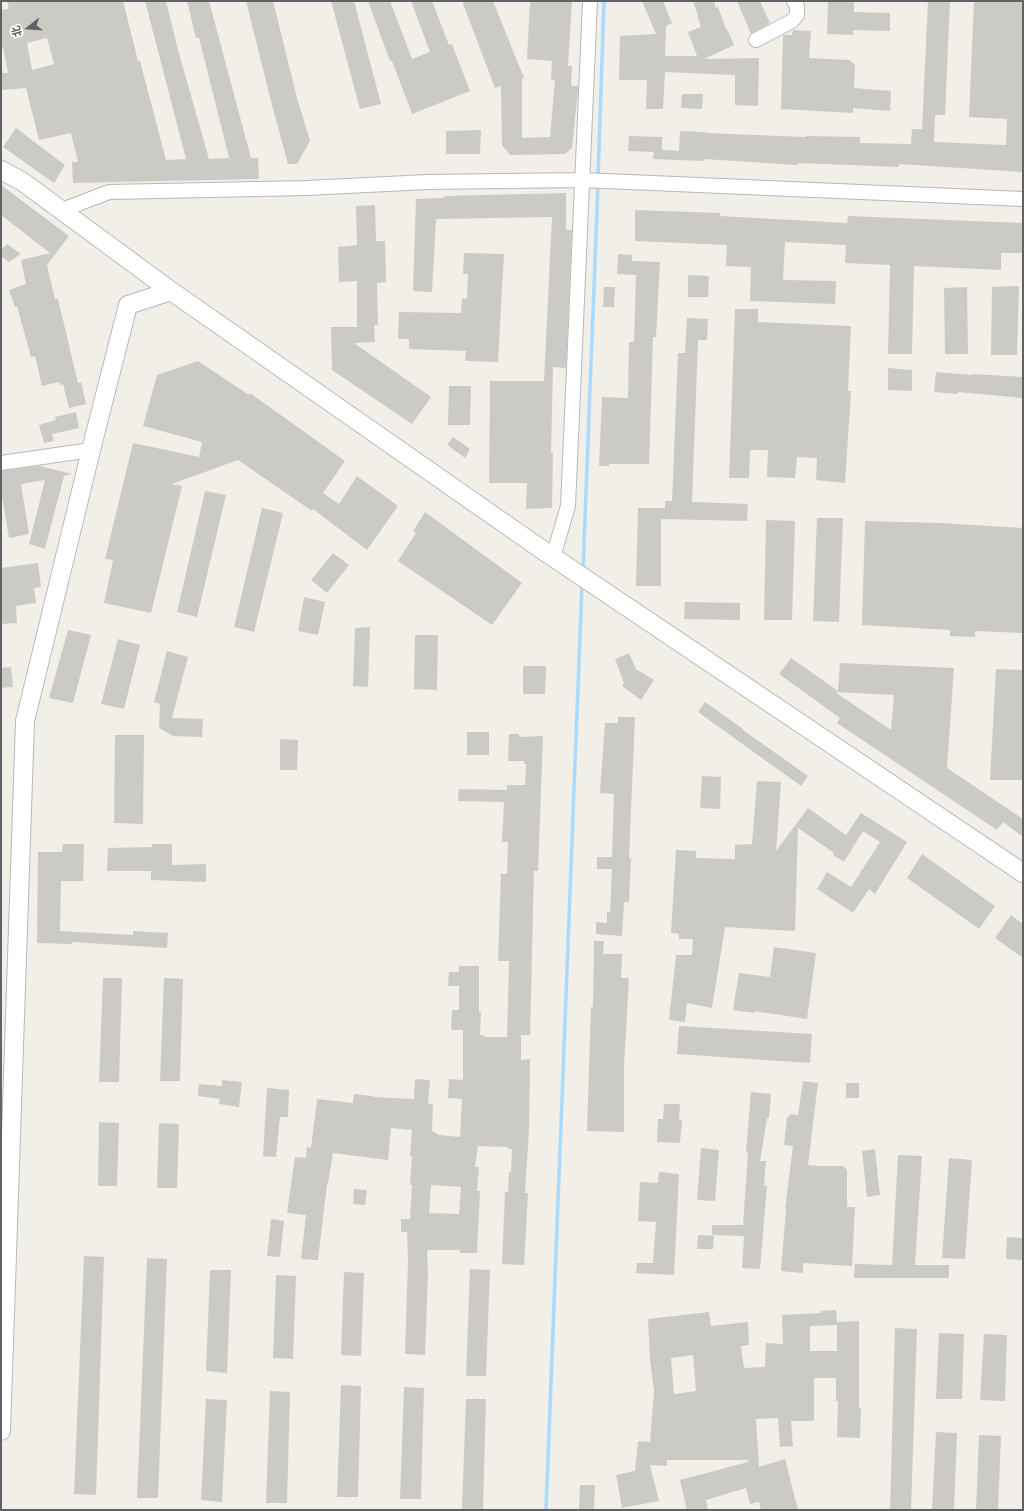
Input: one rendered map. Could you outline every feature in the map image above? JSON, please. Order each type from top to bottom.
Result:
[{"type":"street","points":[[553,557],[568,506],[585,180],[590,1]]},
{"type":"street","points":[[756,40],[792,22],[797,15],[797,6],[794,1]]},
{"type":"street","points":[[1,170],[23,182],[171,291],[553,557],[1023,873]]},
{"type":"street","points":[[62,210],[109,192],[308,188],[427,182],[585,180],[1023,199]]},
{"type":"street","points":[[1,1431],[4,1236],[25,721],[128,305],[171,291]]},
{"type":"street","points":[[1,463],[91,450]]},
{"type":"building","points":[[7,1],[123,1],[166,160],[186,159],[145,1],[166,1],[178,50],[209,159],[229,158],[199,38],[196,38],[187,1],[209,1],[251,158],[258,158],[259,179],[73,183],[72,162],[78,162],[71,133],[39,140],[26,88],[1,90],[1,73],[8,73],[3,47],[1,48],[1,10],[9,9]],"holes":[[[47,38],[54,64],[32,70],[27,43]]]},
{"type":"building","points":[[246,1],[273,1],[297,98],[310,141],[297,164],[288,164]]},
{"type":"building","points":[[331,1],[354,1],[381,104],[360,109]]},
{"type":"building","points":[[368,1],[390,1],[412,59],[430,52],[411,1],[432,1],[449,45],[452,44],[470,91],[412,114],[392,61],[390,61]]},
{"type":"building","points":[[462,1],[493,1],[524,78],[522,79],[522,138],[550,137],[555,80],[551,80],[552,61],[527,59],[530,1],[572,1],[568,66],[572,66],[571,86],[578,86],[578,90],[572,148],[565,154],[510,155],[502,145],[501,86],[495,88]]},
{"type":"building","points":[[642,1],[663,1],[672,23],[666,26],[665,56],[697,56],[688,32],[701,27],[693,1],[714,1],[734,45],[704,59],[759,58],[758,106],[735,105],[735,75],[665,72],[663,109],[646,109],[647,80],[619,80],[620,36],[656,34]]},
{"type":"building","points":[[737,1],[760,1],[770,23],[751,34]]},
{"type":"building","points":[[828,1],[854,1],[854,12],[890,13],[890,31],[853,30],[853,35],[827,34]]},
{"type":"building","points":[[928,1],[950,1],[945,115],[935,115],[934,142],[1006,145],[1007,119],[969,117],[974,1],[1023,1],[1023,172],[899,164],[899,167],[798,163],[798,165],[703,159],[703,161],[653,159],[654,152],[628,151],[629,136],[662,137],[662,150],[679,151],[680,131],[806,137],[860,137],[860,143],[911,144],[912,129],[922,129]]},
{"type":"building","points":[[793,30],[811,31],[809,58],[850,60],[855,65],[854,88],[891,91],[890,111],[853,108],[853,113],[781,109],[783,35],[792,35]]},
{"type":"building","points":[[682,94],[703,94],[702,109],[681,108]]},
{"type":"building","points":[[16,128],[65,165],[54,183],[3,147]]},
{"type":"building","points":[[481,130],[480,154],[446,154],[446,131]]},
{"type":"building","points":[[1,185],[69,236],[47,265],[55,299],[58,299],[78,383],[81,382],[86,404],[69,408],[63,384],[60,385],[59,382],[42,386],[35,356],[31,357],[17,306],[15,307],[9,290],[26,284],[21,260],[50,253],[1,215]]},
{"type":"building","points":[[566,193],[566,230],[572,230],[566,368],[553,367],[551,453],[553,453],[552,508],[526,509],[527,483],[489,483],[490,381],[544,381],[552,217],[436,219],[432,292],[413,291],[416,199],[444,198],[444,196]]},
{"type":"building","points":[[375,205],[376,241],[385,241],[386,282],[377,283],[378,325],[374,325],[375,342],[354,343],[431,397],[412,424],[332,370],[331,327],[357,327],[357,281],[339,282],[338,247],[357,245],[356,206]]},
{"type":"building","points":[[635,210],[720,213],[720,216],[847,223],[848,216],[1023,223],[1023,253],[1001,253],[1001,270],[914,266],[912,354],[888,354],[890,265],[845,263],[846,245],[785,242],[783,280],[836,281],[835,304],[750,301],[751,267],[726,266],[727,245],[635,241]]},
{"type":"building","points":[[7,244],[21,254],[9,262],[1,256],[1,250]]},
{"type":"building","points":[[464,253],[504,254],[498,362],[465,361],[466,351],[409,349],[409,339],[398,339],[399,312],[461,313],[462,298],[467,299],[468,274],[463,274]]},
{"type":"building","points":[[618,254],[632,255],[632,261],[660,262],[656,337],[653,337],[649,464],[609,464],[609,466],[599,466],[602,397],[628,398],[629,342],[634,342],[636,275],[617,274]]},
{"type":"building","points":[[688,275],[709,276],[708,297],[688,297]]},
{"type":"building","points":[[1019,286],[1017,355],[991,355],[992,287]]},
{"type":"building","points":[[604,287],[615,287],[614,307],[603,307]]},
{"type":"building","points":[[967,287],[968,354],[945,354],[944,288]]},
{"type":"building","points":[[735,309],[758,309],[758,322],[851,326],[848,391],[851,391],[845,483],[816,480],[817,458],[797,457],[795,478],[767,477],[768,450],[750,450],[749,478],[729,478]]},
{"type":"building","points":[[687,318],[708,319],[707,340],[698,340],[692,502],[748,504],[747,521],[661,519],[661,586],[636,586],[638,508],[665,508],[665,501],[672,501],[678,353],[685,353]]},
{"type":"building","points":[[198,361],[249,395],[250,393],[345,461],[323,493],[339,504],[357,476],[398,506],[367,550],[313,509],[312,511],[238,460],[172,484],[182,486],[151,613],[104,603],[113,560],[105,559],[133,443],[199,457],[202,442],[143,426],[157,375]]},
{"type":"building","points":[[888,368],[912,370],[912,391],[888,390]]},
{"type":"building","points":[[936,372],[1023,377],[1023,398],[958,392],[958,394],[934,392]]},
{"type":"building","points":[[449,386],[471,386],[470,425],[448,425]]},
{"type":"building","points":[[76,412],[79,428],[52,434],[54,441],[44,443],[39,425],[56,420],[55,417]]},
{"type":"building","points":[[453,437],[470,449],[465,458],[447,445]]},
{"type":"building","points":[[40,466],[72,474],[64,476],[45,549],[29,544],[45,480],[21,484],[29,534],[9,538],[1,490],[1,471]]},
{"type":"building","points":[[205,491],[226,495],[197,617],[177,612]]},
{"type":"building","points":[[262,508],[283,513],[254,632],[234,627]]},
{"type":"building","points":[[425,512],[522,583],[492,625],[398,561],[416,533],[413,531]]},
{"type":"building","points":[[817,518],[843,518],[839,622],[813,621]]},
{"type":"building","points":[[766,520],[795,521],[792,620],[764,620]]},
{"type":"building","points":[[865,521],[940,523],[1023,528],[1023,633],[975,631],[975,637],[950,636],[950,630],[862,625]]},
{"type":"building","points":[[333,553],[349,565],[327,593],[311,580]]},
{"type":"building","points":[[38,563],[41,587],[34,588],[36,603],[16,606],[17,623],[1,624],[1,568]]},
{"type":"building","points":[[304,597],[325,602],[318,635],[298,631]]},
{"type":"building","points":[[685,602],[740,603],[740,620],[684,619]]},
{"type":"building","points":[[370,627],[368,687],[353,686],[355,628]]},
{"type":"building","points":[[68,630],[91,635],[73,703],[49,698]]},
{"type":"building","points":[[415,635],[438,635],[437,690],[414,689]]},
{"type":"building","points":[[118,639],[140,645],[124,709],[101,704]]},
{"type":"building","points":[[167,651],[188,657],[172,718],[203,719],[202,737],[173,736],[159,728],[160,704],[154,702]]},
{"type":"building","points":[[629,653],[636,669],[654,680],[641,700],[622,686],[624,683],[615,659]]},
{"type":"building","points":[[791,658],[838,691],[840,663],[954,668],[947,768],[1023,819],[1023,837],[1003,822],[997,830],[837,723],[840,718],[779,674]],"holes":[[[835,692],[894,695],[891,730]]]},
{"type":"building","points":[[523,666],[546,666],[545,694],[523,694]]},
{"type":"building","points":[[11,667],[13,687],[1,688],[1,668]]},
{"type":"building","points":[[996,669],[1023,670],[1023,780],[990,780]]},
{"type":"building","points":[[705,702],[808,776],[801,786],[698,712]]},
{"type":"building","points":[[618,717],[635,717],[629,858],[631,858],[629,902],[624,902],[622,936],[596,934],[596,922],[607,923],[607,912],[610,912],[612,869],[597,869],[597,857],[612,857],[614,794],[600,793],[605,723],[618,723]]},
{"type":"building","points":[[467,732],[489,732],[489,755],[467,755]]},
{"type":"building","points":[[509,734],[519,734],[519,737],[543,736],[538,871],[534,871],[530,1035],[521,1035],[521,1060],[530,1059],[529,1130],[525,1193],[528,1193],[524,1265],[502,1264],[505,1192],[508,1192],[512,1149],[507,1149],[508,1147],[478,1146],[475,1167],[479,1167],[477,1191],[480,1191],[477,1253],[460,1253],[460,1250],[427,1250],[428,1272],[425,1355],[405,1354],[408,1261],[407,1232],[401,1232],[401,1219],[410,1219],[412,1156],[410,1156],[412,1130],[391,1128],[388,1160],[333,1153],[327,1184],[318,1260],[301,1259],[306,1215],[287,1213],[295,1157],[306,1158],[307,1147],[311,1148],[317,1099],[353,1103],[354,1094],[373,1097],[414,1099],[415,1079],[430,1080],[428,1104],[433,1104],[432,1131],[439,1135],[460,1137],[462,1099],[448,1098],[449,1079],[463,1080],[463,1030],[451,1030],[452,1010],[459,1010],[459,986],[448,986],[449,972],[459,972],[459,966],[479,966],[479,1012],[481,1012],[480,1035],[484,1035],[484,1037],[507,1037],[509,961],[498,961],[501,874],[507,874],[508,842],[502,842],[504,802],[458,801],[459,789],[507,790],[507,785],[525,785],[526,764],[524,764],[524,761],[508,761]],"holes":[[[431,1185],[461,1187],[459,1214],[429,1213]]]},
{"type":"building","points":[[115,735],[144,735],[143,824],[114,823]]},
{"type":"building","points":[[280,739],[298,740],[297,770],[280,770]]},
{"type":"building","points":[[702,776],[721,777],[720,809],[700,808]]},
{"type":"building","points":[[757,781],[781,782],[776,851],[808,808],[846,835],[861,813],[907,842],[875,894],[869,889],[853,913],[817,889],[827,872],[851,887],[880,842],[863,831],[844,862],[833,855],[834,853],[798,828],[795,931],[725,927],[712,1008],[687,1003],[685,1022],[669,1020],[676,955],[692,955],[693,939],[679,939],[679,934],[671,933],[676,850],[696,851],[696,858],[735,859],[735,845],[752,844]]},
{"type":"building","points":[[63,844],[84,844],[83,881],[61,881],[60,931],[133,935],[133,931],[168,933],[167,948],[72,942],[72,944],[37,943],[38,852],[62,852]]},
{"type":"building","points":[[152,844],[172,844],[172,865],[206,864],[206,882],[151,880],[151,871],[107,871],[108,848],[152,847]]},
{"type":"building","points":[[922,854],[995,906],[979,929],[907,878]]},
{"type":"building","points":[[1011,915],[1023,924],[1023,958],[995,938]]},
{"type":"building","points":[[594,941],[604,941],[603,954],[622,954],[621,978],[629,978],[624,1065],[624,1132],[587,1131],[591,1007],[593,1007]]},
{"type":"building","points":[[774,947],[816,953],[807,1019],[754,1011],[754,1013],[733,1010],[739,973],[770,977]]},
{"type":"building","points":[[103,978],[122,978],[119,1082],[99,1082]]},
{"type":"building","points":[[164,978],[183,979],[180,1081],[160,1081]]},
{"type":"building","points":[[679,1026],[812,1034],[810,1063],[677,1054]]},
{"type":"building","points":[[222,1080],[242,1082],[239,1107],[219,1104],[220,1099],[198,1096],[199,1084],[222,1086]]},
{"type":"building","points":[[803,1081],[818,1083],[808,1165],[843,1166],[847,1170],[847,1207],[855,1207],[852,1266],[803,1263],[803,1273],[781,1271],[785,1209],[793,1146],[784,1145],[787,1118],[791,1114],[798,1115]]},
{"type":"building","points":[[846,1083],[859,1083],[859,1098],[846,1098]]},
{"type":"building","points":[[267,1088],[289,1090],[288,1117],[280,1117],[276,1157],[263,1156]]},
{"type":"building","points":[[751,1092],[771,1094],[769,1118],[767,1118],[760,1161],[766,1161],[764,1185],[767,1186],[760,1269],[742,1268],[743,1236],[712,1235],[712,1225],[743,1225],[748,1152],[746,1152]]},
{"type":"building","points":[[664,1104],[680,1104],[679,1120],[682,1120],[680,1143],[657,1142],[658,1119],[663,1119]]},
{"type":"building","points":[[99,1122],[119,1123],[117,1186],[98,1186]]},
{"type":"building","points":[[159,1123],[179,1124],[177,1188],[157,1188]]},
{"type":"building","points":[[701,1148],[719,1150],[715,1201],[697,1200]]},
{"type":"building","points":[[875,1149],[880,1195],[867,1197],[862,1151]]},
{"type":"building","points":[[898,1155],[922,1156],[915,1265],[949,1265],[949,1278],[854,1278],[855,1264],[892,1265]]},
{"type":"building","points":[[949,1158],[972,1160],[965,1259],[942,1258]]},
{"type":"building","points":[[659,1172],[679,1174],[674,1275],[636,1273],[637,1263],[653,1263],[656,1222],[638,1221],[640,1182],[658,1183]]},
{"type":"building","points":[[354,1189],[367,1190],[365,1205],[353,1204]]},
{"type":"building","points":[[271,1219],[284,1221],[280,1257],[267,1256]]},
{"type":"building","points":[[698,1235],[714,1236],[713,1249],[697,1249]]},
{"type":"building","points":[[1007,1237],[1023,1238],[1023,1260],[1006,1259]]},
{"type":"building","points":[[84,1256],[104,1257],[96,1495],[74,1494]]},
{"type":"building","points":[[147,1258],[167,1259],[158,1498],[137,1498]]},
{"type":"building","points":[[470,1269],[490,1270],[486,1376],[466,1376]]},
{"type":"building","points":[[210,1270],[231,1270],[227,1373],[206,1371]]},
{"type":"building","points":[[344,1272],[364,1273],[361,1356],[341,1355]]},
{"type":"building","points":[[276,1275],[296,1276],[293,1359],[273,1358]]},
{"type":"building","points":[[836,1310],[837,1322],[859,1321],[859,1408],[861,1408],[860,1438],[837,1437],[838,1401],[836,1401],[836,1378],[814,1378],[814,1421],[791,1421],[793,1446],[780,1447],[778,1418],[756,1419],[759,1467],[785,1459],[798,1510],[761,1510],[759,1502],[750,1504],[746,1488],[706,1500],[708,1510],[687,1510],[680,1480],[748,1462],[748,1460],[667,1460],[667,1466],[650,1465],[659,1501],[622,1508],[616,1475],[635,1471],[638,1441],[650,1442],[654,1391],[650,1360],[648,1319],[709,1312],[711,1326],[748,1322],[749,1345],[741,1346],[744,1368],[765,1367],[766,1343],[783,1344],[782,1315],[821,1313],[821,1311]],"holes":[[[837,1325],[837,1351],[810,1351],[810,1326]],[[693,1355],[696,1391],[674,1394],[671,1358]]]},
{"type":"building","points":[[895,1328],[917,1329],[911,1510],[890,1510]]},
{"type":"building","points":[[939,1333],[964,1334],[962,1399],[936,1399]]},
{"type":"building","points":[[984,1334],[1007,1335],[1005,1401],[980,1400]]},
{"type":"building","points":[[341,1385],[361,1386],[358,1497],[337,1497]]},
{"type":"building","points":[[404,1387],[424,1388],[421,1499],[400,1499]]},
{"type":"building","points":[[270,1391],[290,1392],[287,1503],[266,1503]]},
{"type":"building","points":[[206,1399],[227,1400],[222,1502],[201,1500]]},
{"type":"building","points":[[466,1399],[486,1399],[483,1510],[462,1510]]},
{"type":"building","points":[[936,1432],[957,1433],[954,1510],[932,1510]]},
{"type":"building","points":[[979,1435],[1001,1436],[998,1510],[976,1510]]},
{"type":"building","points":[[580,1485],[595,1485],[594,1510],[579,1510]]},
{"type":"waterway","points":[[598,178],[604,1]]},
{"type":"waterway","points":[[583,570],[598,184]]},
{"type":"waterway","points":[[546,1510],[582,584]]}]
